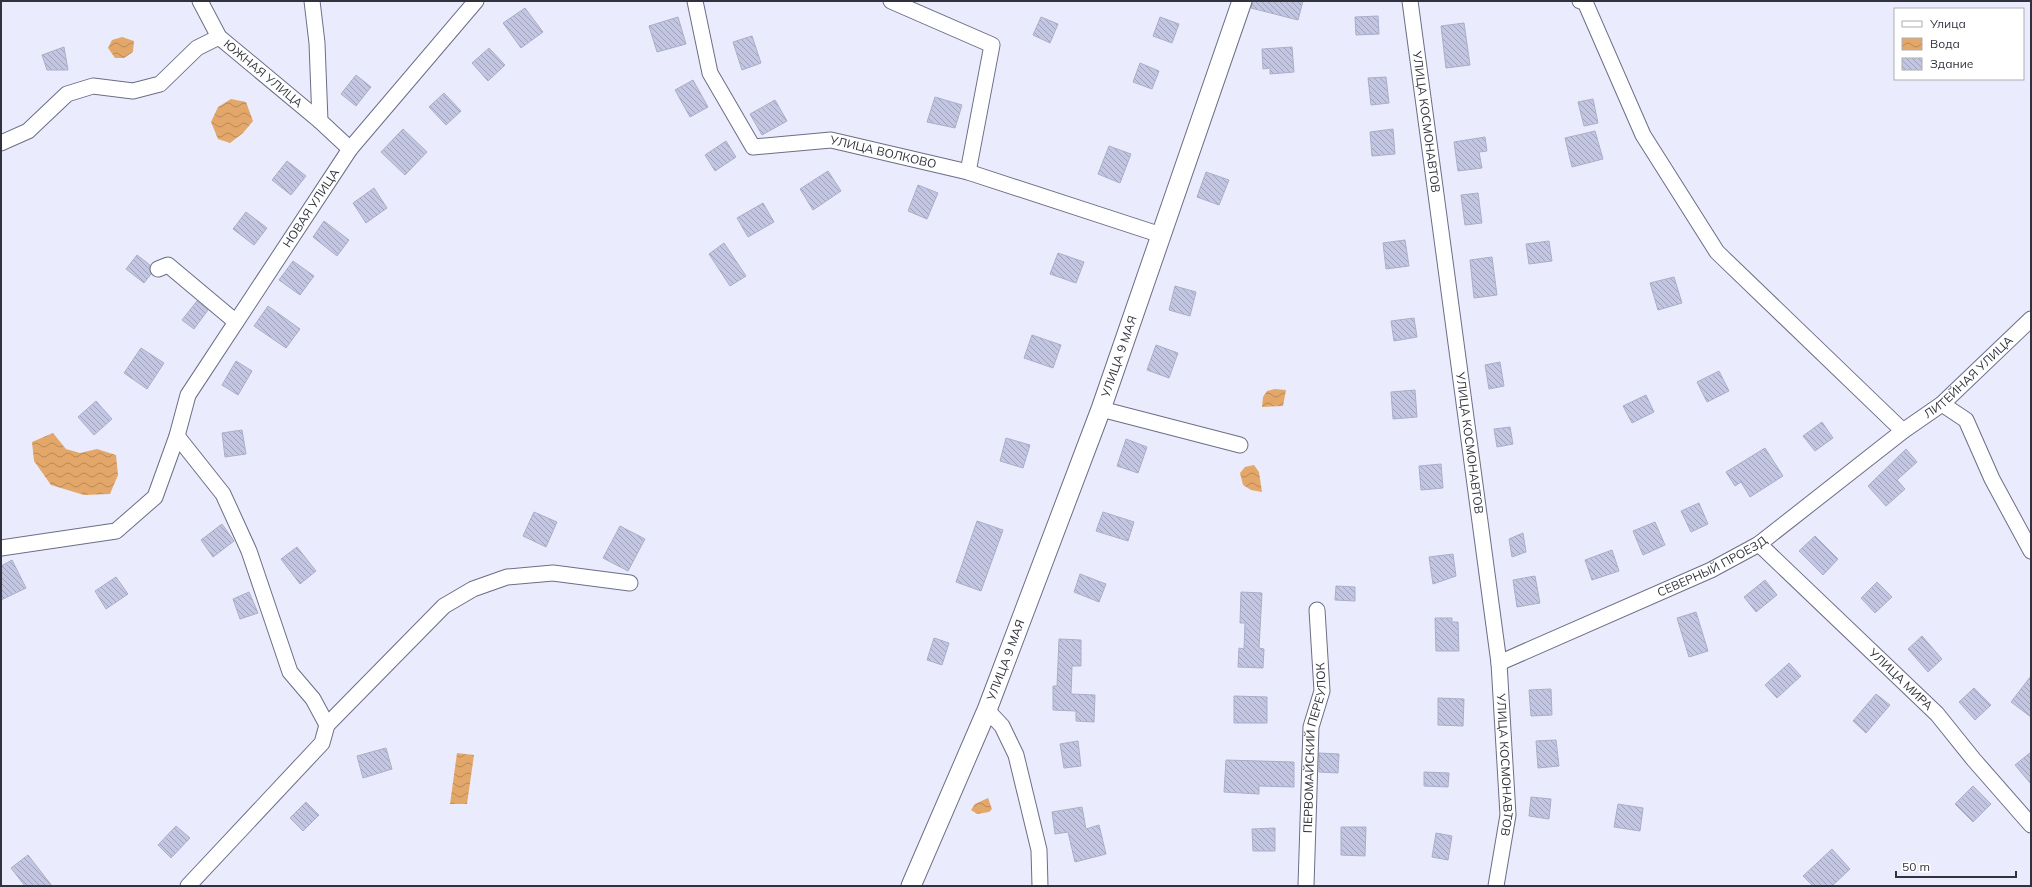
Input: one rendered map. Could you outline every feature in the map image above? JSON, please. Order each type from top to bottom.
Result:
[{"type":"main road","name":"УЛИЦА 9 МАЯ","points":[[911,886],[987,710],[1100,409],[1242,1]]},
{"type":"street","name":"ЮЖНАЯ УЛИЦА","points":[[200,1],[219,37],[320,121],[350,149]]},
{"type":"street","points":[[312,1],[317,43],[320,121]]},
{"type":"street","name":"НОВАЯ УЛИЦА","points":[[1,548],[116,531],[156,497],[178,436],[188,395],[350,149],[476,1]]},
{"type":"street","name":"УЛИЦА ВОЛКОВО","points":[[695,1],[710,73],[753,147],[831,140],[968,172],[1161,235]]},
{"type":"street","points":[[891,1],[992,45],[968,172]]},
{"type":"street","name":"УЛИЦА КОСМОНАВТОВ","points":[[1410,1],[1499,663],[1508,815],[1496,886]]},
{"type":"street","points":[[1584,1],[1643,135],[1716,252],[1903,431]]},
{"type":"street","points":[[1,142],[28,131],[67,94],[93,86],[133,91],[160,84],[197,48],[219,37]]},
{"type":"street","points":[[158,269],[168,265],[236,322]]},
{"type":"street","name":"ЛИТЕЙНАЯ УЛИЦА","points":[[1903,431],[1942,404],[2031,319]]},
{"type":"street","points":[[1942,404],[1966,420],[1992,479],[2031,551]]},
{"type":"street","points":[[1100,409],[1240,445]]},
{"type":"street","name":"СЕВЕРНЫЙ ПРОЕЗД","points":[[1499,663],[1711,570],[1759,544],[1903,431]]},
{"type":"street","points":[[178,436],[223,494],[249,551],[290,672],[312,699],[327,725]]},
{"type":"street","name":"УЛИЦА МИРА","points":[[1759,544],[1936,714],[2031,825]]},
{"type":"street","points":[[188,886],[322,743],[327,725],[444,606],[474,589],[507,577],[553,573],[630,583]]},
{"type":"street","name":"ПЕРВОМАЙСКИЙ ПЕРЕУЛОК","points":[[1306,886],[1311,727],[1322,691],[1318,610]]},
{"type":"street","name":"УЛИЦА 9 МАЯ","points":[[987,710],[1002,726],[1016,754],[1039,850],[1040,886]]},
{"type":"water","points":[[122,37],[134,41],[133,52],[124,58],[115,58],[108,48],[112,40]]},
{"type":"water","points":[[231,99],[246,102],[253,121],[243,133],[230,143],[218,139],[211,122],[218,107]]},
{"type":"water","points":[[1275,389],[1286,390],[1283,406],[1262,407],[1263,397],[1267,391]]},
{"type":"water","points":[[53,433],[66,449],[80,453],[97,449],[116,455],[118,475],[110,494],[84,495],[51,485],[34,461],[32,442]]},
{"type":"water","points":[[1254,465],[1259,472],[1262,492],[1251,490],[1243,485],[1240,473],[1245,467]]},
{"type":"water","points":[[457,753],[474,755],[467,804],[450,804]]},
{"type":"water","points":[[988,798],[992,809],[989,812],[977,814],[971,810],[975,804]]},
{"type":"building","points":[[1253,1],[1303,1],[1298,20],[1251,8]]},
{"type":"building","points":[[525,8],[543,32],[521,48],[503,23]]},
{"type":"building","points":[[1378,16],[1379,34],[1356,35],[1355,17]]},
{"type":"building","points":[[678,17],[686,44],[657,52],[649,26]]},
{"type":"building","points":[[1041,17],[1058,24],[1050,43],[1033,35]]},
{"type":"building","points":[[1160,17],[1179,24],[1172,43],[1153,36]]},
{"type":"building","points":[[1464,23],[1470,65],[1446,68],[1441,26]]},
{"type":"building","points":[[752,36],[761,63],[742,70],[733,42]]},
{"type":"building","points":[[64,47],[68,70],[47,70],[42,55]]},
{"type":"building","points":[[1292,47],[1294,72],[1270,74],[1270,68],[1263,69],[1262,49]]},
{"type":"building","points":[[489,48],[505,65],[488,81],[472,63]]},
{"type":"building","points":[[1140,63],[1159,71],[1152,89],[1133,82]]},
{"type":"building","points":[[356,75],[371,87],[356,106],[341,94]]},
{"type":"building","points":[[1386,77],[1389,103],[1371,105],[1368,78]]},
{"type":"building","points":[[693,80],[708,107],[690,117],[675,90]]},
{"type":"building","points":[[444,93],[461,111],[446,125],[429,107]]},
{"type":"building","points":[[935,97],[962,105],[955,128],[927,122]]},
{"type":"building","points":[[1593,99],[1598,123],[1584,126],[1578,102]]},
{"type":"building","points":[[775,100],[787,121],[762,135],[750,114]]},
{"type":"building","points":[[403,129],[427,152],[405,175],[381,152]]},
{"type":"building","points":[[1393,129],[1395,154],[1372,156],[1370,132]]},
{"type":"building","points":[[1595,131],[1603,159],[1572,167],[1565,138]]},
{"type":"building","points":[[1485,137],[1487,151],[1479,152],[1482,168],[1458,171],[1454,142]]},
{"type":"building","points":[[726,141],[736,157],[715,171],[705,155]]},
{"type":"building","points":[[1109,146],[1131,154],[1120,183],[1098,174]]},
{"type":"building","points":[[287,161],[306,176],[291,195],[272,180]]},
{"type":"building","points":[[828,171],[841,191],[813,210],[800,189]]},
{"type":"building","points":[[1206,172],[1229,180],[1219,205],[1197,197]]},
{"type":"building","points":[[918,185],[938,193],[927,219],[908,211]]},
{"type":"building","points":[[374,188],[387,208],[366,223],[353,203]]},
{"type":"building","points":[[1478,193],[1482,223],[1465,225],[1461,195]]},
{"type":"building","points":[[763,203],[774,222],[748,237],[737,218]]},
{"type":"building","points":[[246,212],[267,228],[254,245],[233,229]]},
{"type":"building","points":[[324,221],[349,240],[337,256],[313,237]]},
{"type":"building","points":[[1405,240],[1409,266],[1386,269],[1383,243]]},
{"type":"building","points":[[1549,241],[1552,261],[1529,264],[1526,244]]},
{"type":"building","points":[[724,243],[746,276],[730,286],[709,254]]},
{"type":"building","points":[[1058,253],[1084,262],[1076,283],[1050,274]]},
{"type":"building","points":[[137,255],[150,265],[149,268],[151,274],[144,283],[126,269]]},
{"type":"building","points":[[1492,257],[1497,295],[1474,298],[1470,260]]},
{"type":"building","points":[[293,261],[314,276],[300,295],[279,280]]},
{"type":"building","points":[[1674,277],[1682,303],[1658,310],[1650,283]]},
{"type":"building","points":[[1175,286],[1196,292],[1190,316],[1169,310]]},
{"type":"building","points":[[197,301],[208,310],[194,329],[182,320]]},
{"type":"building","points":[[268,306],[300,329],[286,348],[254,326]]},
{"type":"building","points":[[1414,318],[1417,337],[1394,341],[1391,321]]},
{"type":"building","points":[[1032,335],[1061,345],[1053,368],[1024,358]]},
{"type":"building","points":[[1156,345],[1178,353],[1169,378],[1147,370]]},
{"type":"building","points":[[141,348],[164,363],[147,389],[124,373]]},
{"type":"building","points":[[236,361],[252,371],[238,395],[222,385]]},
{"type":"building","points":[[1500,362],[1504,386],[1489,389],[1485,365]]},
{"type":"building","points":[[1719,371],[1729,391],[1707,402],[1697,382]]},
{"type":"building","points":[[1415,390],[1417,417],[1393,419],[1391,392]]},
{"type":"building","points":[[1646,395],[1654,412],[1632,423],[1623,406]]},
{"type":"building","points":[[96,401],[112,419],[94,435],[78,417]]},
{"type":"building","points":[[1822,422],[1833,438],[1815,451],[1803,436]]},
{"type":"building","points":[[1510,427],[1513,444],[1497,447],[1494,429]]},
{"type":"building","points":[[242,430],[246,454],[225,457],[222,433]]},
{"type":"building","points":[[1006,438],[1030,445],[1023,468],[1000,461]]},
{"type":"building","points":[[1126,439],[1147,447],[1138,473],[1117,466]]},
{"type":"building","points":[[1765,448],[1783,476],[1750,497],[1741,482],[1735,486],[1726,472]]},
{"type":"building","points":[[1906,449],[1917,462],[1897,480],[1905,489],[1886,506],[1868,486]]},
{"type":"building","points":[[1441,464],[1443,488],[1421,490],[1419,466]]},
{"type":"building","points":[[1699,503],[1708,524],[1691,532],[1681,511]]},
{"type":"building","points":[[534,512],[557,522],[546,547],[523,536]]},
{"type":"building","points":[[1103,512],[1134,522],[1128,541],[1096,531]]},
{"type":"building","points":[[977,521],[1003,530],[981,591],[956,582]]},
{"type":"building","points":[[1655,522],[1665,545],[1643,555],[1633,531]]},
{"type":"building","points":[[222,524],[234,541],[213,557],[201,540]]},
{"type":"building","points":[[620,526],[645,539],[628,571],[603,558]]},
{"type":"building","points":[[1523,533],[1526,552],[1512,557],[1509,539]]},
{"type":"building","points":[[1815,536],[1838,559],[1823,575],[1799,551]]},
{"type":"building","points":[[297,547],[316,571],[300,584],[281,559]]},
{"type":"building","points":[[1612,550],[1619,571],[1592,580],[1585,560]]},
{"type":"building","points":[[1453,554],[1456,576],[1433,584],[1429,557]]},
{"type":"building","points":[[12,560],[26,588],[1,600],[1,566]]},
{"type":"building","points":[[1080,574],[1106,584],[1099,602],[1074,592]]},
{"type":"building","points":[[1535,576],[1540,603],[1517,607],[1513,580]]},
{"type":"building","points":[[116,577],[128,594],[106,609],[95,591]]},
{"type":"building","points":[[1765,580],[1777,595],[1756,612],[1744,597]]},
{"type":"building","points":[[1877,582],[1892,597],[1875,613],[1861,598]]},
{"type":"building","points":[[1336,586],[1355,587],[1355,601],[1335,600]]},
{"type":"building","points":[[249,592],[258,613],[240,619],[233,599]]},
{"type":"building","points":[[1241,592],[1262,593],[1259,648],[1264,649],[1263,668],[1238,667],[1239,648],[1244,649],[1245,623],[1240,623]]},
{"type":"building","points":[[1696,612],[1708,651],[1689,657],[1677,618]]},
{"type":"building","points":[[1435,618],[1452,618],[1452,622],[1458,622],[1459,651],[1436,651]]},
{"type":"building","points":[[1922,636],[1942,659],[1928,672],[1908,649]]},
{"type":"building","points":[[934,638],[949,643],[942,665],[927,660]]},
{"type":"building","points":[[1059,639],[1081,640],[1081,666],[1072,666],[1071,694],[1095,695],[1094,722],[1076,721],[1076,711],[1053,710],[1053,686],[1057,686]]},
{"type":"building","points":[[1789,663],[1801,676],[1777,698],[1765,685]]},
{"type":"building","points":[[2031,676],[2031,717],[2011,702]]},
{"type":"building","points":[[1974,688],[1991,705],[1975,720],[1959,702]]},
{"type":"building","points":[[1551,689],[1552,715],[1531,716],[1529,690]]},
{"type":"building","points":[[1876,694],[1890,705],[1866,733],[1853,721]]},
{"type":"building","points":[[1234,696],[1267,697],[1267,723],[1234,723]]},
{"type":"building","points":[[1438,698],[1464,699],[1463,726],[1438,725]]},
{"type":"building","points":[[1556,740],[1559,766],[1538,768],[1536,741]]},
{"type":"building","points":[[1078,741],[1081,766],[1064,768],[1060,744]]},
{"type":"building","points":[[386,748],[392,769],[363,778],[357,756]]},
{"type":"building","points":[[2031,752],[2031,784],[2015,765]]},
{"type":"building","points":[[1319,753],[1339,754],[1338,773],[1319,772]]},
{"type":"building","points":[[1226,760],[1294,762],[1294,787],[1259,786],[1259,794],[1224,792]]},
{"type":"building","points":[[1424,772],[1449,773],[1448,787],[1424,786]]},
{"type":"building","points":[[1973,786],[1991,804],[1973,822],[1955,804]]},
{"type":"building","points":[[1531,797],[1551,799],[1549,819],[1529,816]]},
{"type":"building","points":[[306,802],[319,815],[303,831],[290,818]]},
{"type":"building","points":[[1618,804],[1643,808],[1640,831],[1614,827]]},
{"type":"building","points":[[1082,807],[1086,829],[1099,825],[1106,854],[1075,862],[1068,832],[1055,834],[1052,812]]},
{"type":"building","points":[[176,826],[190,838],[171,858],[158,845]]},
{"type":"building","points":[[1341,827],[1366,827],[1365,856],[1341,855]]},
{"type":"building","points":[[1275,828],[1275,851],[1253,851],[1252,829]]},
{"type":"building","points":[[1436,833],[1452,836],[1448,860],[1432,857]]},
{"type":"building","points":[[1832,849],[1850,869],[1832,886],[1813,886],[1803,876]]},
{"type":"building","points":[[28,855],[52,886],[25,886],[11,868]]}]
